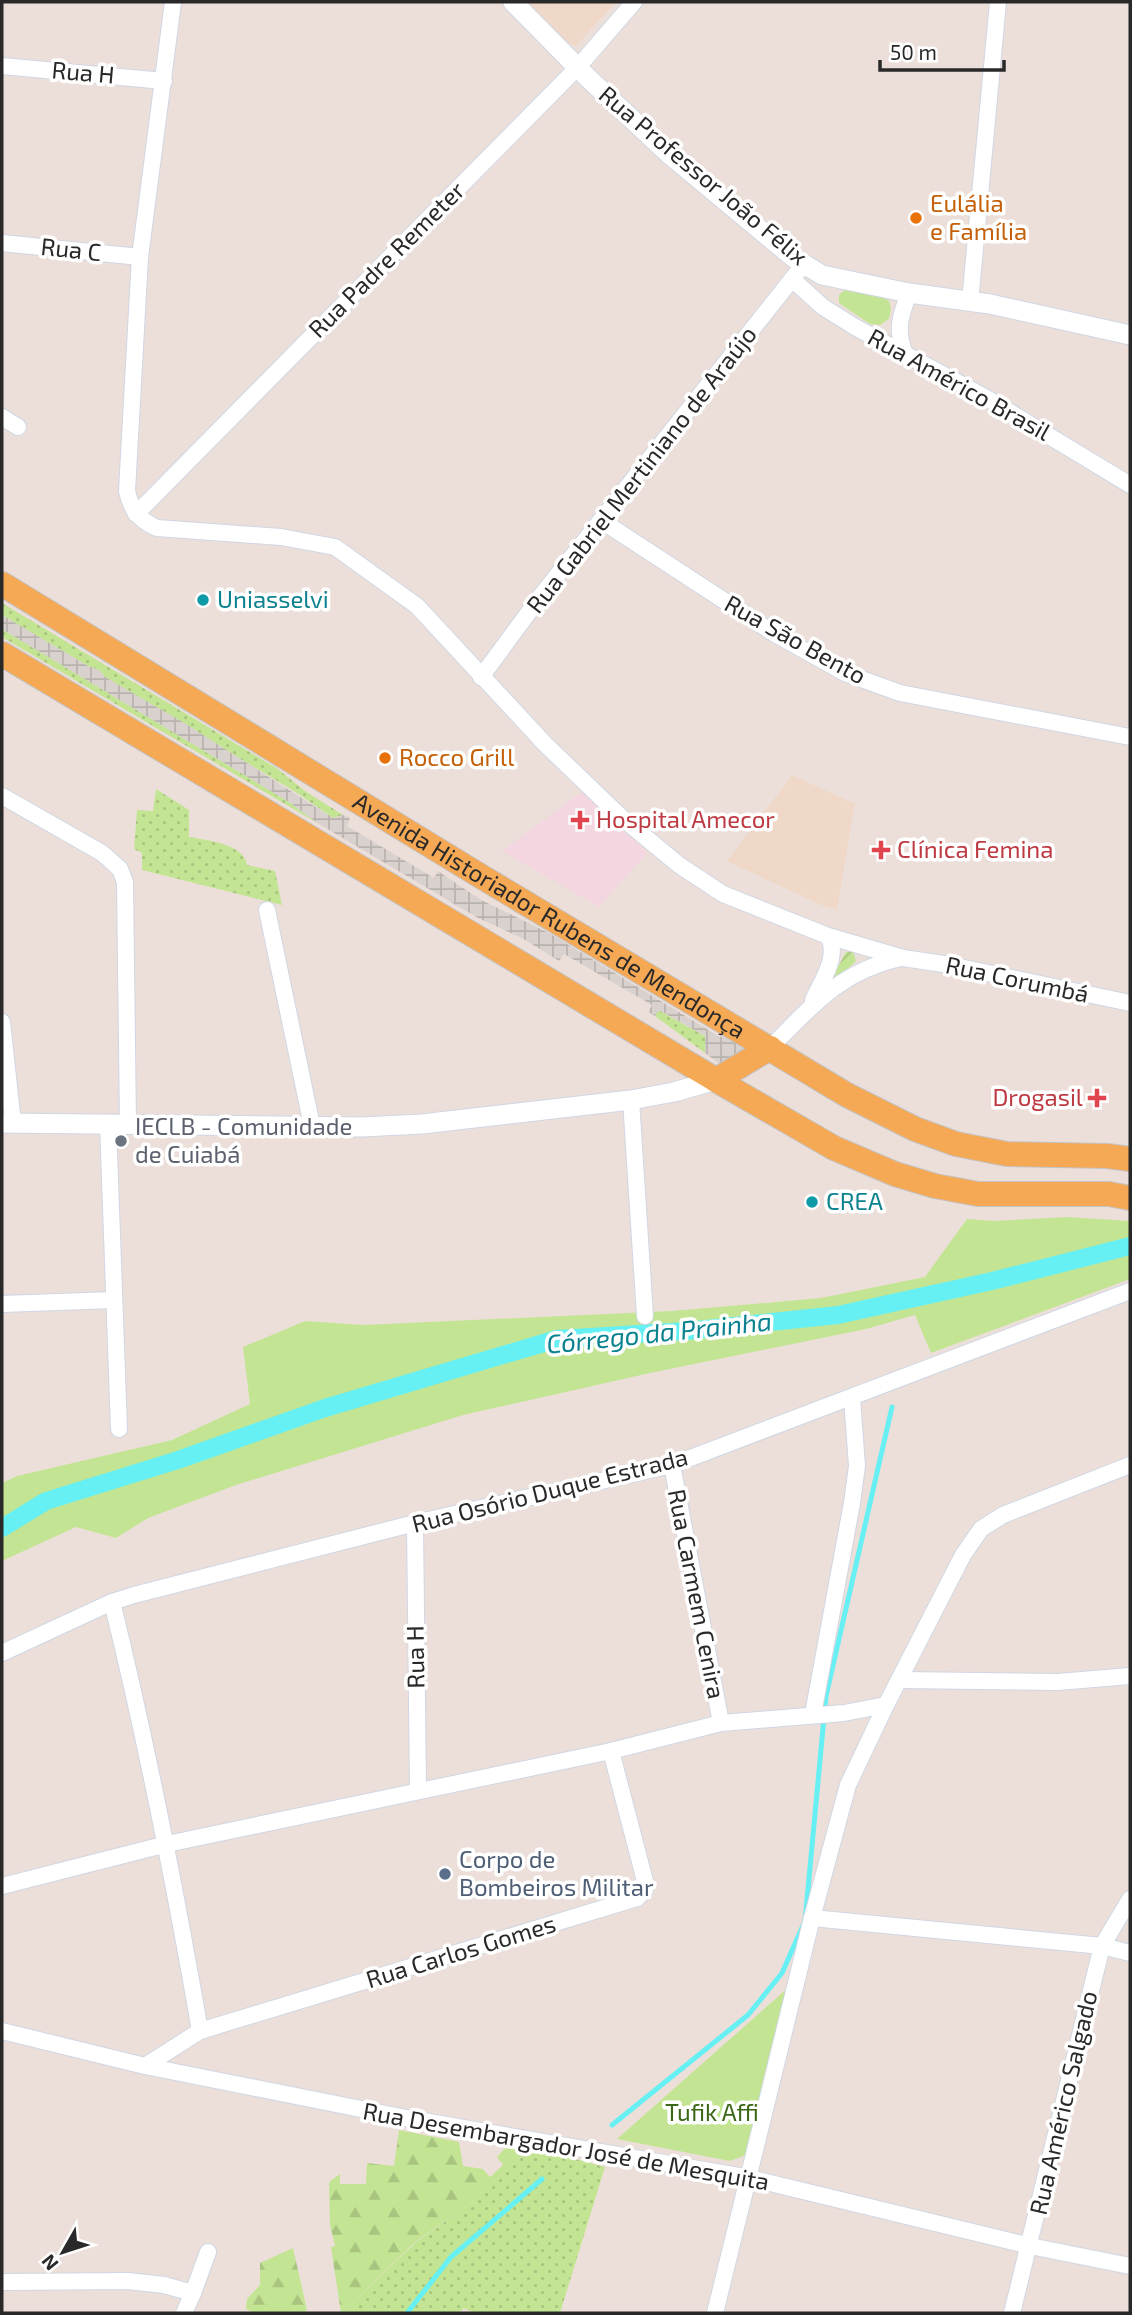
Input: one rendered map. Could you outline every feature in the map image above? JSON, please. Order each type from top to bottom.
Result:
[{"type":"main road","name":"Avenida Historiador Rubens de Mendonça","points":[[2,584],[446,856],[847,1095],[915,1129],[956,1144],[1007,1154],[1130,1159]]},
{"type":"main road","points":[[2,654],[834,1148],[895,1174],[935,1186],[978,1194],[1109,1195],[1130,1198]]},
{"type":"main road","points":[[716,1080],[770,1048]]},
{"type":"street","points":[[173,2],[140,257],[127,491],[136,514],[145,523],[157,528],[281,537],[335,547],[417,606],[545,744],[621,817],[679,865],[723,894],[828,936]]},
{"type":"street","name":"Rua Professor João Félix","points":[[513,2],[670,155],[794,258],[798,271],[970,302],[1130,335]]},
{"type":"street","name":"Rua Padre Remeter","points":[[136,514],[578,67],[634,2]]},
{"type":"street","points":[[970,302],[998,2]]},
{"type":"street","name":"Rua H","points":[[2,66],[164,81]]},
{"type":"street","name":"Rua C","points":[[2,243],[140,257]]},
{"type":"street","name":"Rua Américo Brasil","points":[[798,271],[823,307],[906,356],[990,400],[1130,485]]},
{"type":"street","name":"Rua Gabriel Mertiniano de Araújo","points":[[481,677],[540,597],[798,271]]},
{"type":"street","points":[[906,356],[898,332],[899,319],[909,293]]},
{"type":"street","points":[[2,417],[18,427]]},
{"type":"street","name":"Rua São Bento","points":[[602,521],[775,634],[845,673],[900,693],[1130,737]]},
{"type":"street","points":[[2,796],[102,853],[120,869],[125,882],[128,1125]]},
{"type":"street","points":[[267,910],[312,1126]]},
{"type":"street","name":"Rua Corumbá","points":[[809,1009],[832,956],[832,945],[828,936]]},
{"type":"street","name":"Rua Corumbá","points":[[828,936],[903,958],[950,965],[1130,1003]]},
{"type":"street","name":"Rua Corumbá","points":[[770,1048],[824,994],[858,971],[903,958]]},
{"type":"street","points":[[2,1022],[8,1123],[312,1126],[422,1124],[631,1100],[716,1080]]},
{"type":"street","points":[[674,1055],[684,1073],[682,1084],[674,1092]]},
{"type":"street","points":[[631,1100],[645,1316]]},
{"type":"street","points":[[108,1124],[119,1429]]},
{"type":"street","name":"Rua Osório Duque Estrada","points":[[2,1653],[112,1602],[415,1523],[672,1465],[1130,1291]]},
{"type":"street","points":[[2,1304],[114,1300]]},
{"type":"street","points":[[816,1714],[857,1466],[852,1398]]},
{"type":"street","name":"Rua Carmem Cenira","points":[[672,1465],[721,1724]]},
{"type":"street","points":[[715,2313],[812,1918],[848,1785],[886,1705],[963,1555],[981,1529],[1003,1515],[1130,1465]]},
{"type":"street","name":"Rua H","points":[[415,1523],[418,1790]]},
{"type":"street","points":[[112,1602],[141,1719],[167,1844],[200,2031]]},
{"type":"street","points":[[900,1680],[1058,1682],[1130,1676]]},
{"type":"street","points":[[2,1886],[167,1844],[611,1751],[721,1724],[841,1713],[886,1705]]},
{"type":"street","points":[[841,1713],[872,1735]]},
{"type":"street","name":"Rua Carlos Gomes","points":[[145,2066],[200,2031],[637,1898],[645,1890],[645,1881],[611,1751]]},
{"type":"street","name":"Rua Américo Salgado","points":[[1012,2313],[1102,1946],[1130,1899]]},
{"type":"street","points":[[812,1918],[1102,1946],[1130,1952]]},
{"type":"street","points":[[2,2031],[2,2043]]},
{"type":"street","name":"Rua Desembargador José de Mesquita","points":[[2,2031],[145,2066],[406,2118],[750,2178],[1030,2246],[1130,2266]]},
{"type":"street","points":[[184,2313],[208,2252]]},
{"type":"street","points":[[2,2282],[128,2281],[155,2283],[193,2293]]},
{"type":"shaded area","points":[[527,2],[616,2],[576,46],[568,44]]},
{"type":"shaded area","points":[[2,615],[99,670],[105,677],[186,724],[333,818],[343,815],[350,818],[347,826],[434,878],[438,871],[481,900],[549,933],[720,1037],[725,1036],[748,1050],[724,1067],[705,1053],[705,1036],[659,1010],[655,1016],[648,1012],[652,1005],[564,954],[559,961],[522,938],[478,918],[319,824],[289,802],[2,629]]},
{"type":"shaded area","points":[[792,775],[855,804],[837,910],[727,861]]},
{"type":"shaded area","name":"Hospital Amecor","points":[[586,789],[647,853],[599,907],[502,851]]},
{"type":"green space","points":[[846,289],[878,294],[889,301],[889,319],[880,325],[870,324],[839,303],[839,295]]},
{"type":"green space","points":[[2,603],[278,769],[305,791],[343,815],[333,818],[297,793],[105,677],[99,670],[2,615]]},
{"type":"green space","points":[[2,629],[289,802],[319,824],[2,637]]},
{"type":"green space","points":[[156,789],[189,810],[189,837],[224,844],[239,852],[247,865],[275,871],[282,905],[142,870],[142,853],[134,849],[137,810],[153,811]]},
{"type":"green space","points":[[846,952],[853,952],[856,961],[827,988]]},
{"type":"green space","points":[[658,1010],[705,1036],[705,1053],[655,1016]]},
{"type":"green space","points":[[1067,1217],[1130,1221],[1130,1279],[931,1353],[915,1315],[866,1329],[463,1415],[236,1485],[148,1518],[116,1538],[76,1527],[2,1561],[2,1483],[17,1476],[172,1440],[250,1404],[243,1347],[305,1321],[363,1325],[672,1311],[821,1298],[925,1277],[967,1219],[994,1221]]},
{"type":"green space","name":"Tufik Affi","points":[[789,1987],[746,2155],[730,2161],[617,2139]]},
{"type":"green space","points":[[399,2130],[459,2142],[463,2166],[483,2169],[490,2177],[503,2165],[497,2157],[511,2142],[532,2147],[467,2206],[415,2242],[345,2313],[341,2313],[331,2247],[335,2246],[330,2225],[329,2182],[340,2174],[340,2184],[366,2184],[367,2163],[394,2166]]},
{"type":"green space","points":[[532,2147],[605,2167],[560,2313],[474,2313],[464,2308],[459,2313],[345,2313],[348,2307],[416,2242],[467,2206]]},
{"type":"green space","points":[[293,2248],[307,2310],[303,2313],[255,2313],[246,2309],[247,2299],[260,2285],[260,2263]]},
{"type":"waterway","name":"Córrego da Prainha","points":[[2,1528],[46,1501],[178,1460],[325,1408],[557,1339],[687,1331],[838,1315],[992,1281],[1130,1246]]},
{"type":"waterway","points":[[612,2125],[748,2015],[782,1973],[805,1921],[826,1696],[892,1407]]},
{"type":"waterway","points":[[407,2313],[451,2257],[542,2179]]},
{"type":"place","name":"Eulália e Família","points":[[916,218]]},
{"type":"place","name":"Uniasselvi","points":[[203,600]]},
{"type":"place","name":"Rocco Grill","points":[[385,758]]},
{"type":"place","name":"Hospital Amecor","points":[[580,820]]},
{"type":"place","name":"Clínica Femina","points":[[881,850]]},
{"type":"place","name":"Drogasil","points":[[1097,1098]]},
{"type":"place","name":"IECLB - Comunidade de Cuiabá","points":[[121,1141]]},
{"type":"place","name":"CREA","points":[[812,1202]]},
{"type":"place","name":"Corpo de Bombeiros Militar","points":[[445,1874]]}]
